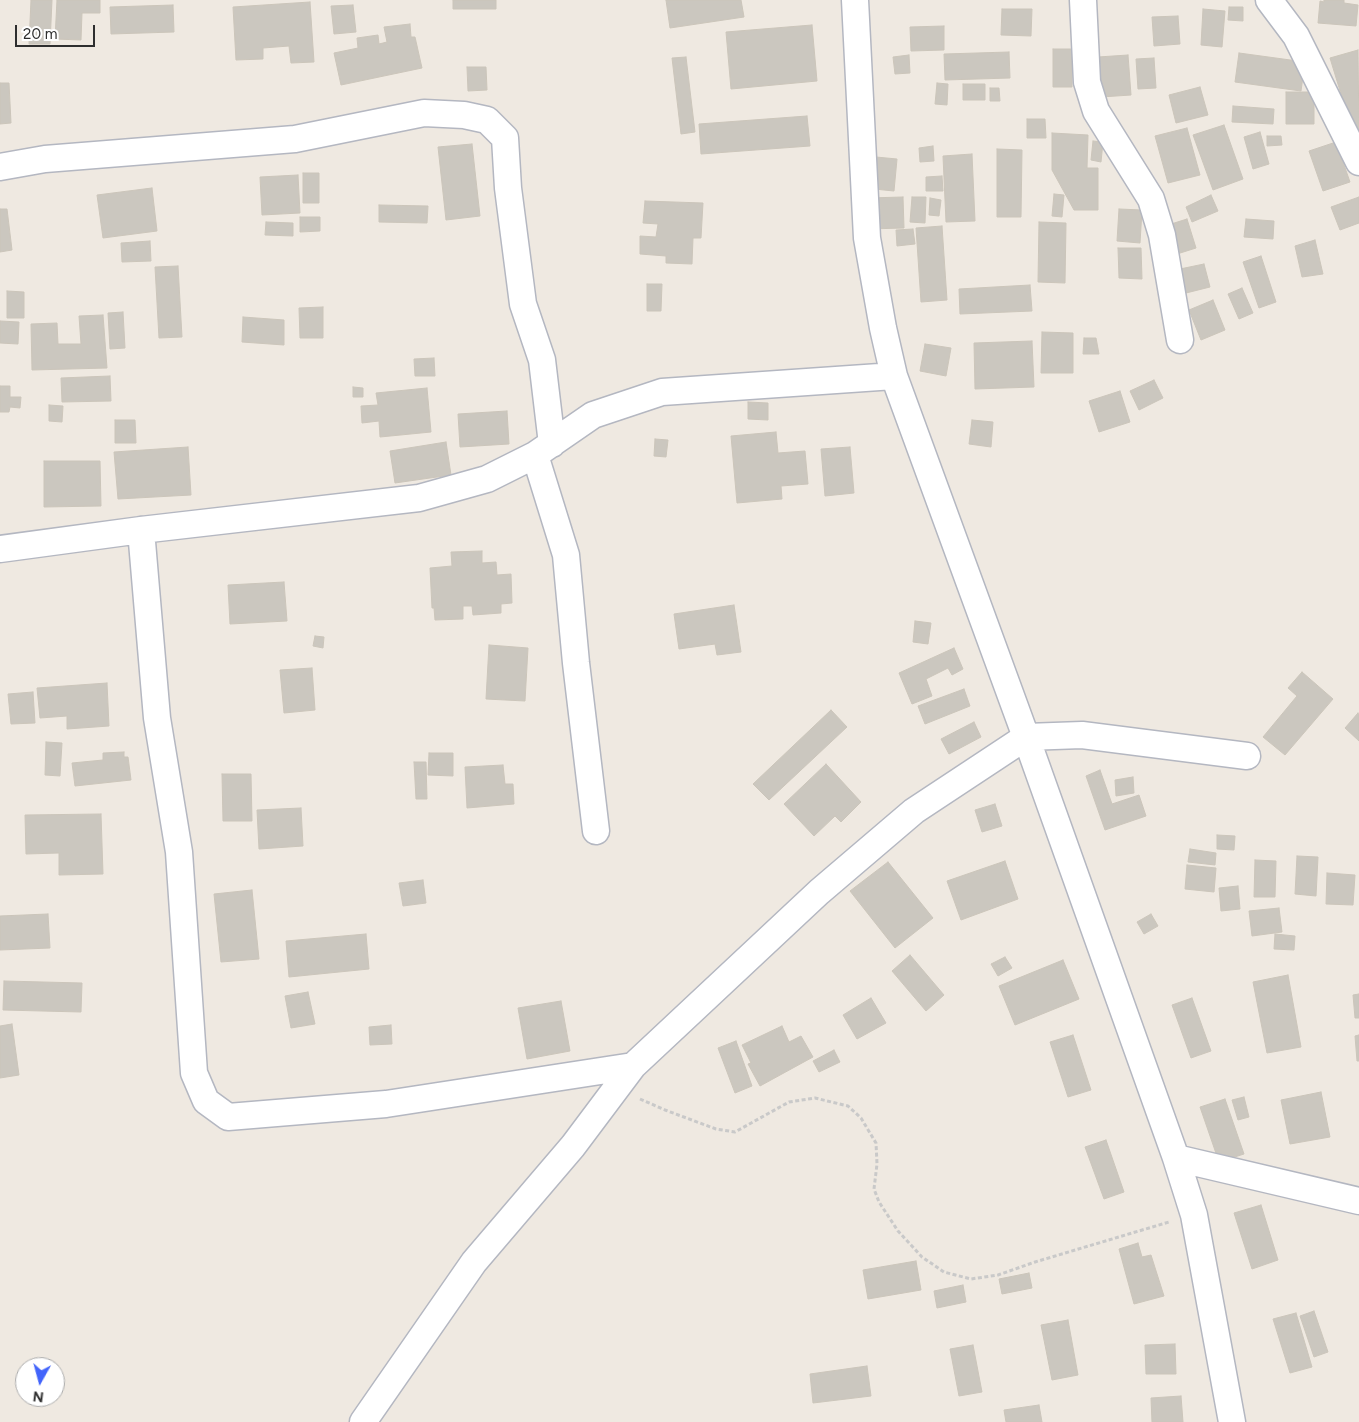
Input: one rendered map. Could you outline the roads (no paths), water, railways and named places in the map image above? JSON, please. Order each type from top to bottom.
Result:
[{"type":"street","points":[[855,0],[867,238],[882,328],[894,376],[1026,737],[1176,1158],[1194,1215],[1232,1422]]},
{"type":"street","points":[[1082,0],[1087,82],[1096,111],[1151,199],[1162,235],[1180,340]]},
{"type":"street","points":[[1270,0],[1296,36],[1359,162]]},
{"type":"street","points":[[0,168],[45,159],[295,139],[424,114],[464,115],[487,120],[505,138],[508,188],[523,304],[542,360],[544,450],[566,555],[576,663],[596,831]]},
{"type":"street","points":[[0,549],[141,530],[419,498],[487,478],[544,450],[593,415],[662,392],[894,376]]},
{"type":"street","points":[[141,530],[157,718],[179,852],[194,1073],[206,1101],[228,1117],[386,1104],[633,1066]]},
{"type":"street","points":[[362,1422],[474,1262],[573,1146],[633,1066],[819,892],[914,811],[1026,737],[1082,735],[1247,756]]},
{"type":"street","points":[[1176,1158],[1359,1201]]}]
